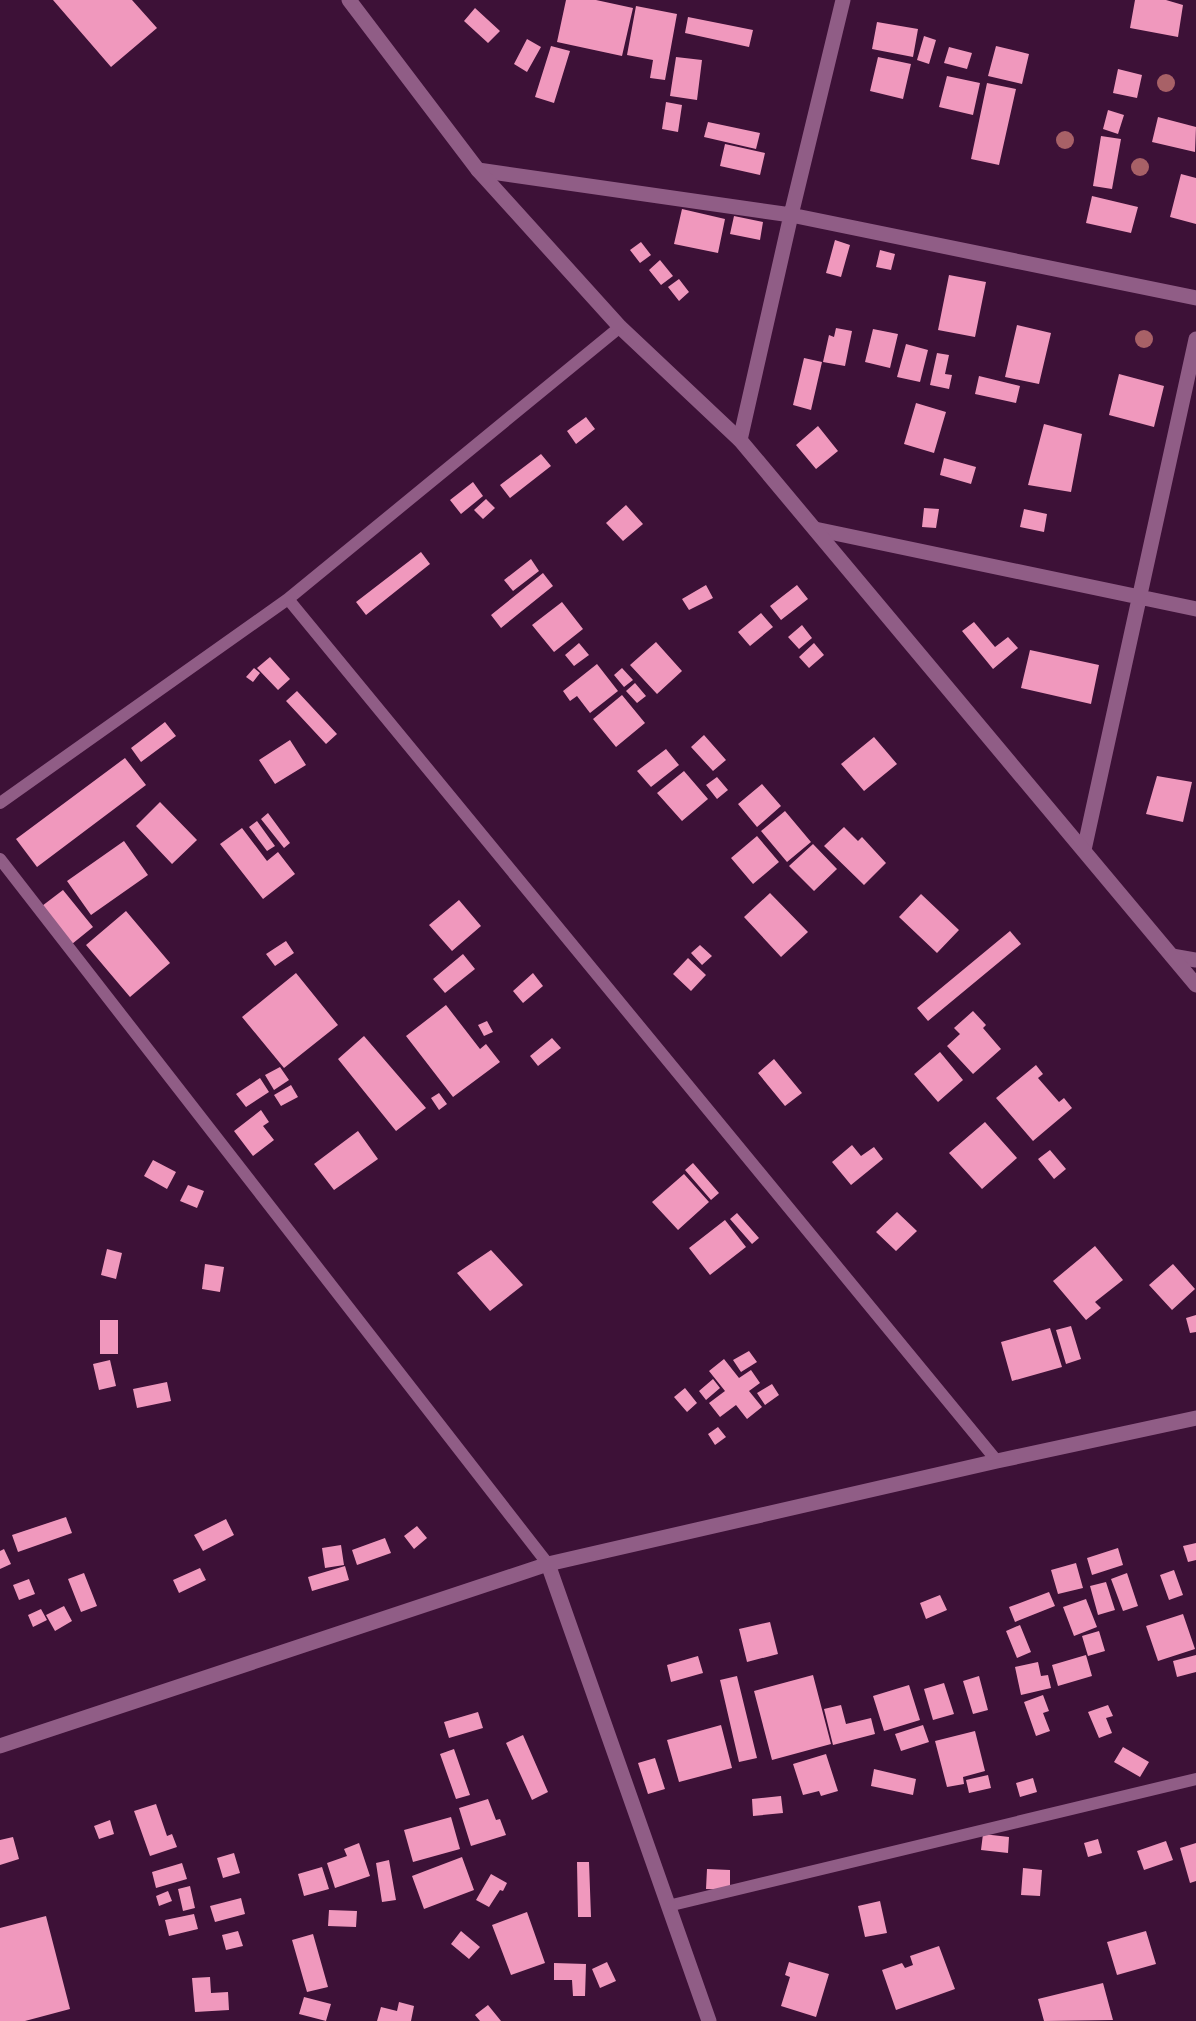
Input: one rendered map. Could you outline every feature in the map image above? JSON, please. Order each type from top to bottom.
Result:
[{"type":"street","points":[[349,0],[478,170],[620,327],[740,440],[1196,985]]},
{"type":"street","points":[[740,440],[843,0]]},
{"type":"street","points":[[478,170],[791,215],[1196,298]]},
{"type":"street","points":[[1084,850],[1196,339]]},
{"type":"street","points":[[815,529],[1196,609]]},
{"type":"street","points":[[1172,956],[1196,960]]},
{"type":"street","points":[[0,1746],[548,1564],[1196,1418]]},
{"type":"street","points":[[548,1564],[709,2021]]},
{"type":"lane","points":[[0,803],[288,599],[620,327]]},
{"type":"lane","points":[[288,599],[997,1461]]},
{"type":"lane","points":[[0,859],[548,1564]]},
{"type":"lane","points":[[668,1906],[1196,1779]]},
{"type":"building","points":[[53,0],[132,0],[157,28],[111,67]]},
{"type":"building","points":[[566,0],[596,0],[633,8],[622,56],[557,42]]},
{"type":"building","points":[[1135,0],[1166,0],[1183,5],[1178,37],[1130,28]]},
{"type":"building","points":[[636,6],[677,14],[665,80],[650,78],[653,60],[627,55]]},
{"type":"building","points":[[475,8],[500,31],[488,43],[464,21]]},
{"type":"building","points":[[688,17],[753,30],[749,47],[685,33]]},
{"type":"building","points":[[877,22],[918,29],[913,57],[872,49]]},
{"type":"building","points":[[924,36],[936,40],[929,64],[917,60]]},
{"type":"building","points":[[527,39],[541,47],[527,72],[514,64]]},
{"type":"building","points":[[551,46],[570,51],[554,103],[535,97]]},
{"type":"building","points":[[996,46],[1029,54],[1022,84],[988,76]]},
{"type":"building","points":[[949,47],[972,53],[967,69],[944,63]]},
{"type":"building","points":[[676,57],[702,60],[697,100],[670,96]]},
{"type":"building","points":[[878,57],[911,64],[903,99],[870,91]]},
{"type":"building","points":[[1118,69],[1142,75],[1137,98],[1113,93]]},
{"type":"building","points":[[947,76],[980,83],[973,115],[939,107]]},
{"type":"building","points":[[987,83],[1016,89],[999,165],[971,159]]},
{"type":"building","points":[[666,102],[682,105],[678,132],[662,129]]},
{"type":"building","points":[[1108,110],[1124,115],[1118,134],[1103,129]]},
{"type":"building","points":[[1158,117],[1196,127],[1195,152],[1152,142]]},
{"type":"building","points":[[708,122],[760,133],[756,149],[704,137]]},
{"type":"building","points":[[1101,136],[1121,139],[1112,189],[1093,186]]},
{"type":"building","points":[[725,144],[765,153],[760,175],[720,166]]},
{"type":"building","points":[[1181,174],[1196,178],[1196,224],[1170,217]]},
{"type":"building","points":[[1092,196],[1138,207],[1131,233],[1086,223]]},
{"type":"building","points":[[682,209],[725,219],[718,253],[674,244]]},
{"type":"building","points":[[734,216],[763,222],[760,240],[730,234]]},
{"type":"building","points":[[835,240],[850,245],[841,277],[826,273]]},
{"type":"building","points":[[641,242],[651,255],[640,263],[630,250]]},
{"type":"building","points":[[880,250],[895,254],[891,270],[876,267]]},
{"type":"building","points":[[660,260],[673,276],[661,285],[649,270]]},
{"type":"building","points":[[949,275],[986,282],[975,337],[938,330]]},
{"type":"building","points":[[679,279],[689,292],[679,301],[668,287]]},
{"type":"building","points":[[1017,325],[1051,333],[1039,384],[1005,377]]},
{"type":"building","points":[[836,328],[852,331],[845,366],[823,362],[829,335],[834,337]]},
{"type":"building","points":[[873,329],[898,334],[890,368],[865,362]]},
{"type":"building","points":[[906,344],[928,350],[920,382],[897,377]]},
{"type":"building","points":[[937,353],[949,355],[945,374],[952,375],[949,389],[930,385]]},
{"type":"building","points":[[804,358],[822,362],[811,410],[793,405]]},
{"type":"building","points":[[1119,374],[1164,386],[1154,427],[1109,415]]},
{"type":"building","points":[[979,376],[1020,386],[1016,403],[975,394]]},
{"type":"building","points":[[916,403],[946,412],[934,453],[904,444]]},
{"type":"building","points":[[586,417],[595,429],[576,444],[567,431]]},
{"type":"building","points":[[1044,424],[1082,434],[1071,492],[1028,485]]},
{"type":"building","points":[[818,426],[838,451],[816,469],[796,445]]},
{"type":"building","points":[[541,454],[551,466],[510,498],[500,485]]},
{"type":"building","points":[[944,458],[976,467],[971,484],[940,475]]},
{"type":"building","points":[[473,482],[483,496],[461,514],[450,500]]},
{"type":"building","points":[[486,499],[495,508],[483,519],[474,510]]},
{"type":"building","points":[[626,505],[643,524],[623,541],[606,523]]},
{"type":"building","points":[[924,508],[939,509],[936,528],[922,527]]},
{"type":"building","points":[[1024,509],[1047,514],[1044,532],[1020,527]]},
{"type":"building","points":[[421,552],[430,564],[366,615],[356,602]]},
{"type":"building","points":[[531,559],[539,571],[513,591],[504,580]]},
{"type":"building","points":[[543,573],[553,586],[501,628],[491,615]]},
{"type":"building","points":[[706,585],[713,598],[689,610],[682,599]]},
{"type":"building","points":[[797,585],[808,599],[781,620],[770,606]]},
{"type":"building","points":[[562,602],[583,629],[554,652],[532,625]]},
{"type":"building","points":[[761,613],[773,627],[750,646],[738,632]]},
{"type":"building","points":[[974,622],[995,647],[1008,637],[1018,648],[993,669],[962,631]]},
{"type":"building","points":[[802,625],[812,638],[799,649],[788,637]]},
{"type":"building","points":[[656,642],[682,671],[657,694],[630,665]]},
{"type":"building","points":[[579,643],[589,655],[574,666],[565,655]]},
{"type":"building","points":[[814,643],[824,655],[809,668],[799,657]]},
{"type":"building","points":[[1030,650],[1099,665],[1091,704],[1021,688]]},
{"type":"building","points":[[270,657],[290,679],[278,690],[257,668]]},
{"type":"building","points":[[597,664],[618,691],[590,713],[577,696],[570,701],[563,691]]},
{"type":"building","points":[[254,668],[260,673],[253,682],[246,677]]},
{"type":"building","points":[[622,668],[633,680],[624,687],[614,675]]},
{"type":"building","points":[[635,683],[646,696],[637,703],[626,691]]},
{"type":"building","points":[[297,691],[337,734],[326,744],[286,701]]},
{"type":"building","points":[[622,695],[645,723],[616,747],[593,719]]},
{"type":"building","points":[[165,722],[176,736],[141,762],[131,748]]},
{"type":"building","points":[[704,735],[726,760],[713,771],[691,747]]},
{"type":"building","points":[[874,737],[897,764],[864,791],[841,764]]},
{"type":"building","points":[[290,740],[306,765],[275,784],[259,760]]},
{"type":"building","points":[[666,749],[679,765],[651,787],[637,771]]},
{"type":"building","points":[[125,758],[146,785],[37,867],[16,839]]},
{"type":"building","points":[[684,771],[708,799],[682,821],[657,793]]},
{"type":"building","points":[[1157,776],[1192,782],[1183,822],[1146,814]]},
{"type":"building","points":[[717,777],[728,790],[717,799],[706,785]]},
{"type":"building","points":[[762,784],[781,806],[757,827],[738,804]]},
{"type":"building","points":[[160,802],[197,840],[172,864],[136,826]]},
{"type":"building","points":[[785,811],[811,842],[787,862],[761,831]]},
{"type":"building","points":[[268,813],[290,843],[284,848],[261,819]]},
{"type":"building","points":[[257,821],[275,846],[267,851],[249,827]]},
{"type":"building","points":[[844,827],[858,841],[862,837],[886,863],[864,885],[824,846]]},
{"type":"building","points":[[242,828],[267,861],[278,852],[295,874],[263,899],[220,844]]},
{"type":"building","points":[[757,836],[779,862],[753,884],[731,858]]},
{"type":"building","points":[[124,841],[148,875],[91,915],[67,881]]},
{"type":"building","points":[[813,844],[837,869],[814,891],[789,866]]},
{"type":"building","points":[[63,890],[93,927],[72,944],[42,906]]},
{"type":"building","points":[[770,893],[808,932],[781,957],[744,917]]},
{"type":"building","points":[[921,894],[959,930],[937,953],[899,917]]},
{"type":"building","points":[[459,900],[481,926],[452,951],[429,925]]},
{"type":"building","points":[[126,911],[170,963],[130,997],[86,945]]},
{"type":"building","points":[[1010,931],[1021,944],[928,1021],[917,1008]]},
{"type":"building","points":[[286,941],[294,953],[275,966],[266,954]]},
{"type":"building","points":[[700,945],[712,956],[702,965],[691,953]]},
{"type":"building","points":[[463,954],[475,969],[445,993],[433,979]]},
{"type":"building","points":[[688,958],[706,975],[691,991],[673,974]]},
{"type":"building","points":[[296,973],[338,1025],[284,1068],[242,1017]]},
{"type":"building","points":[[533,973],[543,986],[523,1003],[513,991]]},
{"type":"building","points":[[446,1005],[480,1049],[486,1044],[500,1062],[453,1097],[406,1036]]},
{"type":"building","points":[[973,1011],[986,1025],[983,1028],[1001,1049],[973,1074],[947,1046],[960,1034],[954,1028]]},
{"type":"building","points":[[487,1021],[493,1032],[484,1036],[478,1025]]},
{"type":"building","points":[[364,1036],[426,1108],[396,1131],[338,1059]]},
{"type":"building","points":[[552,1038],[561,1048],[538,1066],[530,1056]]},
{"type":"building","points":[[940,1052],[963,1080],[938,1102],[914,1074]]},
{"type":"building","points":[[774,1059],[802,1093],[785,1106],[758,1073]]},
{"type":"building","points":[[1036,1065],[1043,1074],[1038,1078],[1059,1102],[1064,1098],[1072,1108],[1033,1141],[996,1098]]},
{"type":"building","points":[[280,1067],[289,1080],[274,1090],[265,1075]]},
{"type":"building","points":[[260,1078],[269,1092],[246,1107],[236,1094]]},
{"type":"building","points":[[291,1085],[298,1097],[281,1106],[274,1095]]},
{"type":"building","points":[[439,1093],[447,1104],[439,1110],[431,1098]]},
{"type":"building","points":[[261,1110],[269,1122],[263,1126],[274,1140],[253,1156],[234,1131]]},
{"type":"building","points":[[985,1122],[1017,1158],[982,1189],[949,1153]]},
{"type":"building","points":[[358,1131],[378,1159],[334,1190],[314,1164]]},
{"type":"building","points":[[852,1145],[861,1156],[874,1147],[883,1159],[851,1185],[832,1162]]},
{"type":"building","points":[[1050,1150],[1066,1169],[1054,1179],[1038,1159]]},
{"type":"building","points":[[153,1160],[176,1172],[167,1189],[144,1176]]},
{"type":"building","points":[[693,1163],[719,1193],[711,1200],[685,1170]]},
{"type":"building","points":[[684,1174],[709,1202],[678,1230],[652,1202]]},
{"type":"building","points":[[188,1185],[204,1191],[197,1208],[180,1201]]},
{"type":"building","points":[[897,1212],[917,1231],[896,1251],[876,1232]]},
{"type":"building","points":[[737,1213],[759,1238],[752,1244],[730,1219]]},
{"type":"building","points":[[725,1220],[746,1247],[710,1275],[689,1248]]},
{"type":"building","points":[[1095,1246],[1123,1280],[1095,1302],[1101,1308],[1086,1320],[1053,1281]]},
{"type":"building","points":[[107,1249],[122,1253],[116,1279],[101,1275]]},
{"type":"building","points":[[491,1250],[523,1285],[490,1311],[457,1273]]},
{"type":"building","points":[[205,1264],[224,1267],[220,1292],[202,1289]]},
{"type":"building","points":[[1173,1264],[1195,1289],[1172,1310],[1149,1285]]},
{"type":"building","points":[[1196,1315],[1196,1332],[1190,1333],[1186,1318]]},
{"type":"building","points":[[100,1320],[118,1320],[118,1354],[100,1354]]},
{"type":"building","points":[[1071,1326],[1081,1359],[1066,1364],[1056,1330]]},
{"type":"building","points":[[1050,1328],[1062,1367],[1012,1381],[1001,1342]]},
{"type":"building","points":[[749,1351],[757,1362],[741,1372],[733,1360]]},
{"type":"building","points":[[724,1359],[739,1378],[751,1370],[760,1383],[749,1391],[762,1407],[747,1419],[736,1405],[720,1417],[709,1403],[725,1391],[709,1371]]},
{"type":"building","points":[[110,1360],[116,1386],[99,1390],[93,1364]]},
{"type":"building","points":[[713,1379],[720,1388],[706,1400],[699,1391]]},
{"type":"building","points":[[167,1382],[171,1401],[137,1408],[133,1389]]},
{"type":"building","points":[[772,1384],[779,1395],[765,1405],[757,1393]]},
{"type":"building","points":[[685,1388],[697,1403],[687,1412],[674,1397]]},
{"type":"building","points":[[718,1427],[726,1437],[715,1445],[708,1434]]},
{"type":"building","points":[[66,1517],[72,1533],[18,1552],[12,1535]]},
{"type":"building","points":[[226,1519],[234,1535],[203,1551],[194,1535]]},
{"type":"building","points":[[417,1526],[427,1538],[414,1549],[404,1536]]},
{"type":"building","points":[[385,1538],[391,1553],[357,1565],[352,1550]]},
{"type":"building","points":[[1196,1543],[1196,1560],[1188,1562],[1183,1546]]},
{"type":"building","points":[[341,1545],[344,1565],[325,1568],[322,1548]]},
{"type":"building","points":[[1118,1548],[1123,1565],[1092,1575],[1087,1558]]},
{"type":"building","points":[[4,1549],[11,1564],[0,1569],[0,1551]]},
{"type":"building","points":[[1076,1563],[1083,1588],[1058,1594],[1051,1570]]},
{"type":"building","points":[[345,1566],[349,1580],[312,1591],[308,1577]]},
{"type":"building","points":[[200,1568],[206,1580],[179,1593],[173,1580]]},
{"type":"building","points":[[1174,1570],[1183,1595],[1169,1600],[1160,1575]]},
{"type":"building","points":[[84,1573],[97,1606],[81,1612],[68,1579]]},
{"type":"building","points":[[1127,1573],[1138,1606],[1123,1611],[1111,1579]]},
{"type":"building","points":[[29,1579],[35,1594],[19,1600],[13,1585]]},
{"type":"building","points":[[1106,1582],[1115,1610],[1098,1615],[1090,1586]]},
{"type":"building","points":[[1049,1592],[1055,1606],[1015,1622],[1009,1607]]},
{"type":"building","points":[[940,1595],[947,1610],[926,1619],[920,1603]]},
{"type":"building","points":[[1086,1599],[1097,1627],[1074,1636],[1063,1607]]},
{"type":"building","points":[[64,1606],[72,1621],[55,1631],[46,1615]]},
{"type":"building","points":[[41,1609],[47,1620],[33,1627],[28,1615]]},
{"type":"building","points":[[1183,1614],[1195,1649],[1158,1661],[1146,1626]]},
{"type":"building","points":[[770,1622],[778,1654],[747,1662],[739,1629]]},
{"type":"building","points":[[1020,1625],[1031,1652],[1017,1658],[1006,1631]]},
{"type":"building","points":[[1099,1631],[1105,1651],[1088,1656],[1082,1636]]},
{"type":"building","points":[[1086,1655],[1092,1676],[1058,1686],[1052,1665]]},
{"type":"building","points":[[1196,1655],[1196,1672],[1177,1677],[1173,1661]]},
{"type":"building","points":[[698,1656],[703,1673],[671,1682],[667,1665]]},
{"type":"building","points":[[1038,1662],[1041,1676],[1048,1675],[1051,1688],[1021,1695],[1015,1667]]},
{"type":"building","points":[[813,1675],[831,1744],[772,1760],[754,1691]]},
{"type":"building","points":[[737,1676],[757,1758],[739,1762],[720,1680]]},
{"type":"building","points":[[979,1676],[988,1710],[973,1714],[963,1681]]},
{"type":"building","points":[[944,1683],[954,1714],[933,1720],[924,1689]]},
{"type":"building","points":[[909,1685],[920,1720],[884,1731],[873,1696]]},
{"type":"building","points":[[1043,1695],[1049,1711],[1043,1713],[1050,1731],[1036,1736],[1024,1702]]},
{"type":"building","points":[[841,1705],[846,1724],[871,1718],[875,1734],[833,1745],[824,1709]]},
{"type":"building","points":[[1108,1705],[1113,1716],[1106,1718],[1112,1733],[1099,1738],[1088,1712]]},
{"type":"building","points":[[478,1712],[483,1728],[449,1738],[444,1722]]},
{"type":"building","points":[[721,1725],[732,1768],[679,1782],[667,1740]]},
{"type":"building","points":[[923,1725],[929,1742],[901,1751],[895,1734]]},
{"type":"building","points":[[975,1731],[985,1771],[963,1777],[964,1784],[947,1787],[935,1741]]},
{"type":"building","points":[[523,1735],[548,1792],[532,1800],[506,1743]]},
{"type":"building","points":[[1123,1747],[1149,1762],[1140,1777],[1114,1762]]},
{"type":"building","points":[[454,1749],[470,1795],[456,1799],[440,1754]]},
{"type":"building","points":[[826,1754],[838,1791],[821,1796],[819,1791],[803,1795],[793,1764]]},
{"type":"building","points":[[655,1758],[665,1789],[648,1794],[638,1763]]},
{"type":"building","points":[[874,1769],[916,1779],[913,1795],[871,1786]]},
{"type":"building","points":[[988,1775],[991,1788],[969,1793],[966,1780]]},
{"type":"building","points":[[1033,1778],[1037,1792],[1020,1797],[1016,1783]]},
{"type":"building","points":[[781,1796],[783,1813],[753,1816],[752,1799]]},
{"type":"building","points":[[488,1799],[496,1820],[500,1819],[506,1835],[471,1846],[459,1808]]},
{"type":"building","points":[[156,1804],[167,1836],[172,1834],[177,1847],[150,1856],[134,1811]]},
{"type":"building","points":[[451,1817],[460,1849],[413,1862],[404,1830]]},
{"type":"building","points":[[110,1820],[114,1834],[99,1839],[94,1826]]},
{"type":"building","points":[[983,1834],[1009,1837],[1008,1853],[981,1850]]},
{"type":"building","points":[[13,1837],[19,1859],[0,1865],[0,1840]]},
{"type":"building","points":[[1098,1839],[1102,1853],[1088,1857],[1084,1843]]},
{"type":"building","points":[[1166,1841],[1173,1860],[1144,1870],[1137,1851]]},
{"type":"building","points":[[359,1843],[370,1876],[335,1888],[327,1863],[347,1856],[344,1849]]},
{"type":"building","points":[[1196,1843],[1196,1881],[1190,1883],[1180,1848]]},
{"type":"building","points":[[234,1853],[240,1873],[223,1878],[217,1858]]},
{"type":"building","points":[[462,1857],[474,1890],[424,1909],[412,1876]]},
{"type":"building","points":[[389,1860],[396,1900],[382,1902],[376,1863]]},
{"type":"building","points":[[577,1862],[589,1862],[591,1917],[578,1917]]},
{"type":"building","points":[[182,1863],[187,1879],[156,1888],[152,1872]]},
{"type":"building","points":[[322,1867],[329,1889],[304,1896],[298,1874]]},
{"type":"building","points":[[1023,1868],[1042,1870],[1040,1896],[1021,1895]]},
{"type":"building","points":[[707,1869],[730,1870],[730,1890],[706,1889]]},
{"type":"building","points":[[491,1874],[507,1883],[489,1907],[476,1900]]},
{"type":"building","points":[[190,1886],[195,1908],[183,1911],[178,1889]]},
{"type":"building","points":[[168,1891],[172,1901],[159,1906],[156,1896]]},
{"type":"building","points":[[241,1898],[245,1914],[215,1922],[210,1906]]},
{"type":"building","points":[[880,1901],[887,1933],[865,1937],[858,1906]]},
{"type":"building","points":[[329,1910],[357,1911],[356,1927],[328,1926]]},
{"type":"building","points":[[527,1912],[545,1963],[511,1975],[492,1925]]},
{"type":"building","points":[[194,1914],[198,1929],[169,1936],[165,1920]]},
{"type":"building","points":[[46,1916],[70,2009],[25,2021],[0,2021],[0,1928]]},
{"type":"building","points":[[238,1931],[243,1946],[226,1950],[222,1935]]},
{"type":"building","points":[[461,1931],[480,1947],[469,1959],[451,1944]]},
{"type":"building","points":[[1146,1931],[1156,1964],[1117,1975],[1107,1942]]},
{"type":"building","points":[[313,1934],[328,1987],[307,1992],[292,1940]]},
{"type":"building","points":[[939,1946],[955,1989],[896,2010],[882,1970],[902,1963],[905,1968],[913,1965],[910,1956]]},
{"type":"building","points":[[607,1962],[616,1981],[600,1988],[592,1969]]},
{"type":"building","points":[[789,1962],[829,1974],[816,2017],[781,2006],[790,1977],[785,1975]]},
{"type":"building","points":[[554,1963],[586,1964],[585,1996],[573,1996],[572,1980],[554,1980]]},
{"type":"building","points":[[210,1977],[211,1993],[228,1992],[229,2010],[195,2012],[192,1978]]},
{"type":"building","points":[[1103,1983],[1113,2020],[1044,2021],[1038,1999]]},
{"type":"building","points":[[304,1997],[331,2004],[326,2021],[299,2014]]},
{"type":"building","points":[[399,2002],[414,2006],[411,2021],[377,2021],[381,2007],[397,2011]]},
{"type":"building","points":[[488,2005],[501,2021],[480,2021],[475,2015]]}]
